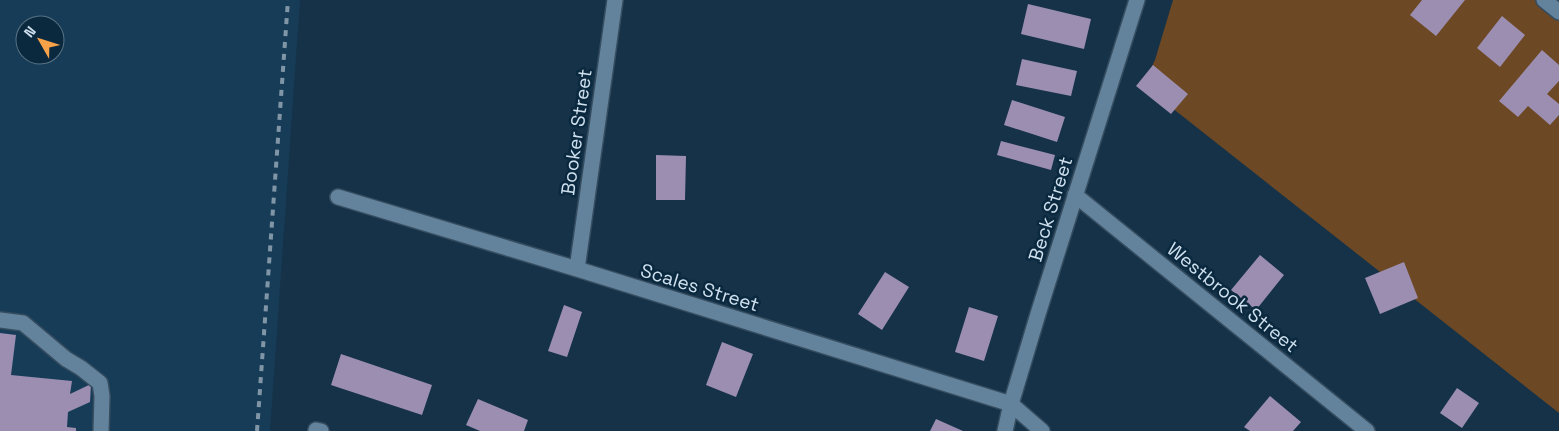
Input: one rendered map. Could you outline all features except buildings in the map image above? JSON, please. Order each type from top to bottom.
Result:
[{"type":"street","name":"Booker Street","points":[[577,270],[614,0]]},
{"type":"street","name":"Beck Street","points":[[1005,431],[1010,404],[1137,0]]},
{"type":"street","points":[[1544,0],[1559,12]]},
{"type":"street","name":"Westbrook Street","points":[[1075,195],[1366,431]]},
{"type":"street","name":"Scales Street","points":[[338,197],[1010,404],[1042,431]]},
{"type":"street","points":[[0,320],[23,323],[66,359],[100,382],[102,396],[101,431]]},
{"type":"shaded area","points":[[0,0],[300,0],[270,431],[0,431]]},
{"type":"shaded area","points":[[1173,0],[1559,0],[1559,413],[1143,85],[1155,60]]},
{"type":"railway","points":[[257,431],[288,0]]}]
